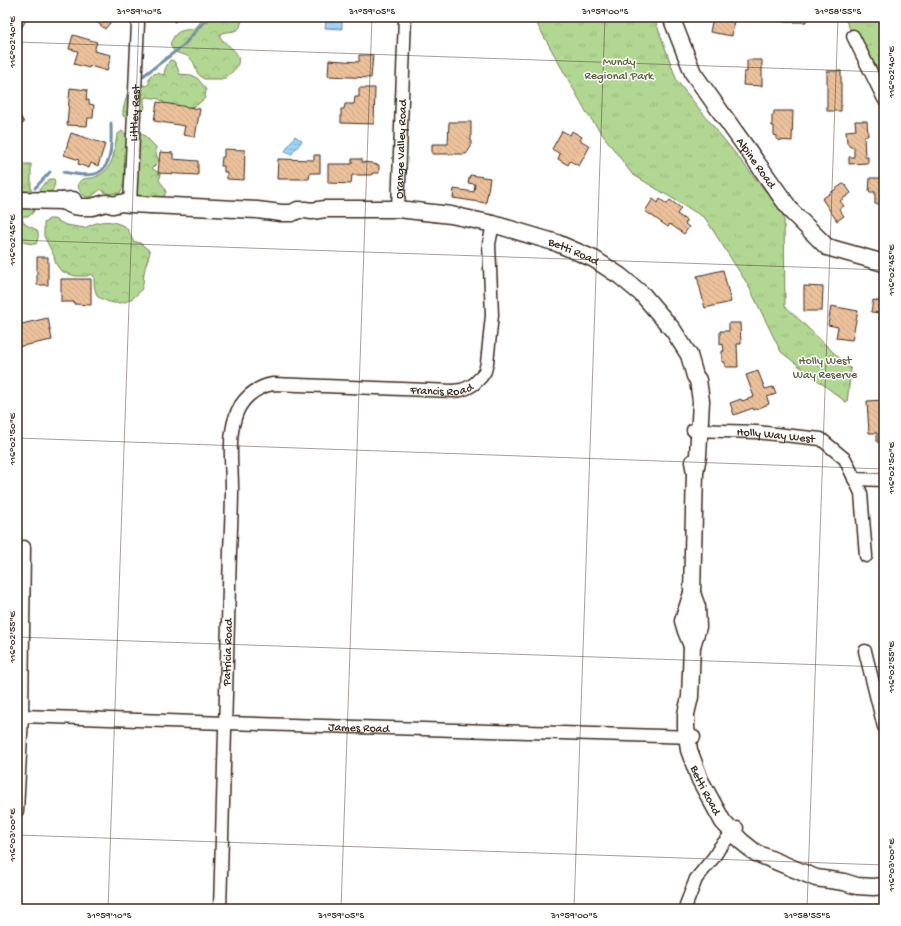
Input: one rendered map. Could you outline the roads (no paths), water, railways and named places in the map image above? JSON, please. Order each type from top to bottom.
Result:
[{"type":"street","name":"Orange Valley Road","points":[[17,200],[88,201],[102,198],[126,203],[257,210],[303,205],[326,209],[398,209],[405,17]]},
{"type":"street","name":"Alpine Road","points":[[670,17],[693,73],[792,212],[827,247],[884,263]]},
{"type":"street","name":"Littley Rest","points":[[126,203],[138,23]]},
{"type":"street","points":[[853,36],[884,99]]},
{"type":"street","name":"Betti Road","points":[[398,209],[451,215],[493,224],[557,243],[594,259],[620,276],[643,295],[672,330],[689,355],[695,376],[694,405],[697,430],[692,455],[695,472],[692,593],[697,607],[698,626],[692,646],[690,697],[691,737],[695,744],[705,775],[715,796],[739,834],[758,846],[770,859],[816,878],[844,882],[857,886],[884,886]]},
{"type":"street","name":"Francis Road","points":[[246,398],[259,388],[273,384],[452,391],[461,390],[474,384],[485,371],[488,354],[492,315],[489,244],[493,224]]},
{"type":"street","name":"Patricia Road","points":[[220,909],[232,488],[231,447],[235,418],[238,409],[246,398]]},
{"type":"street","name":"Holly Way West","points":[[697,430],[756,432],[820,439],[845,459],[860,492],[866,556]]},
{"type":"street","points":[[854,479],[884,480]]},
{"type":"street","points":[[17,811],[22,716],[24,547]]},
{"type":"street","points":[[865,651],[884,727]]},
{"type":"street","name":"James Road","points":[[22,716],[691,737]]},
{"type":"street","points":[[686,909],[686,905],[696,879],[714,857],[739,834]]},
{"type":"street","name":"Betti Road","points":[[844,882],[860,878],[874,878],[884,882]]},
{"type":"water","points":[[326,20],[342,21],[342,29],[325,28]]},
{"type":"water","points":[[295,136],[302,141],[291,155],[285,151]]},
{"type":"waterway","points":[[143,76],[184,45],[200,26],[211,17]]},
{"type":"waterway","points":[[63,172],[90,175],[98,173],[103,169],[109,158],[111,123]]},
{"type":"waterway","points":[[35,188],[50,172]]},
{"type":"waterway","points":[[17,212],[21,205]]},
{"type":"park label","name":"Mundy Regional Park","points":[[619,68]]},
{"type":"park label","name":"Holly West Way Reserve","points":[[825,367]]}]
